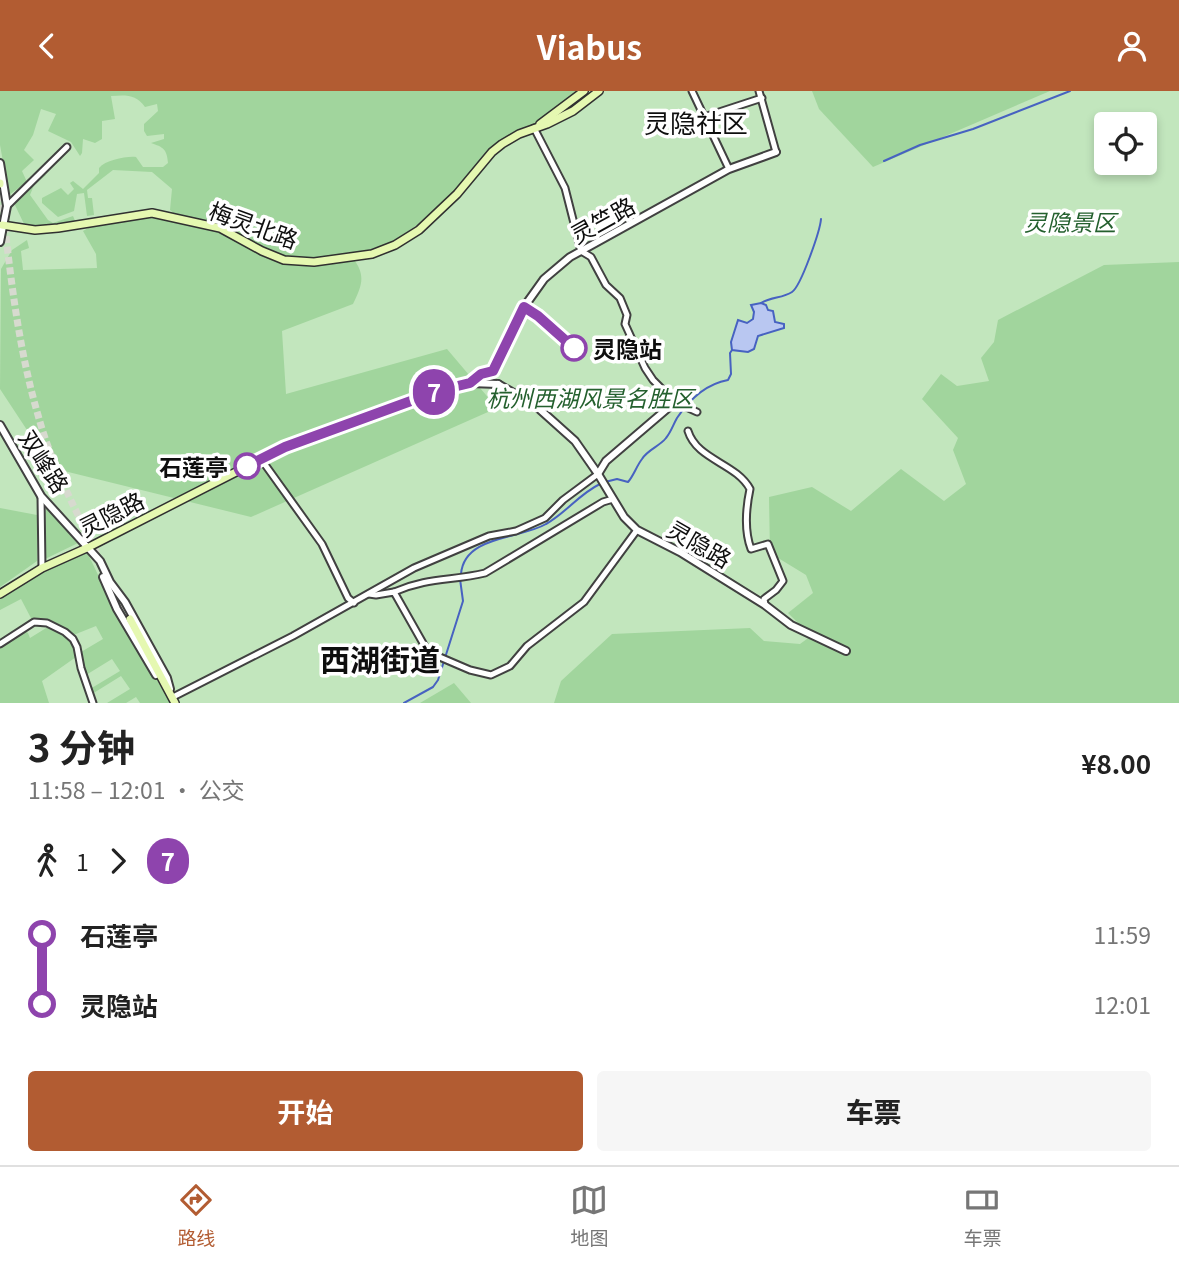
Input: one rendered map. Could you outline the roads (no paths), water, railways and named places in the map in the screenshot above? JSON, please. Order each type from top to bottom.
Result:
[{"type":"main road","name":"梅灵北路","points":[[534,128],[584,91]]},
{"type":"main road","name":"梅灵北路","points":[[1,225],[35,230],[152,213],[220,228],[284,260],[314,262],[372,254],[395,245],[419,230],[457,194],[492,152],[519,134],[573,111],[599,91]]},
{"type":"main road","name":"灵隐路","points":[[0,594],[42,568],[89,547],[285,447],[441,390],[470,383]]},
{"type":"main road","points":[[130,619],[174,700]]},
{"type":"street","points":[[692,91],[729,169]]},
{"type":"street","points":[[704,117],[760,94],[776,152]]},
{"type":"street","points":[[534,128],[565,188],[580,251],[591,257],[606,285],[620,298],[627,315],[625,324],[645,368],[663,392],[675,402],[697,412]]},
{"type":"street","points":[[7,206],[67,147]]},
{"type":"street","name":"灵竺路","points":[[493,371],[524,307],[544,279],[580,251],[729,169],[776,152]]},
{"type":"street","points":[[0,163],[7,206],[1,225]]},
{"type":"street","points":[[0,216],[0,242]]},
{"type":"street","points":[[493,371],[498,384],[470,383],[481,374],[493,371]]},
{"type":"street","name":"灵隐路","points":[[498,384],[536,406],[575,441],[624,517],[637,530],[680,552],[765,605],[791,625],[846,651]]},
{"type":"street","points":[[174,700],[432,560],[489,536],[516,531],[545,518],[563,500],[599,475],[606,461],[675,402]]},
{"type":"street","name":"双峰路","points":[[0,425],[41,496],[89,547]]},
{"type":"street","points":[[688,431],[703,452],[741,476],[750,489],[747,537],[751,549],[768,544],[783,581],[764,599],[765,605]]},
{"type":"street","points":[[261,459],[322,544],[348,598],[354,603]]},
{"type":"street","name":"灵隐路","points":[[41,496],[42,568]]},
{"type":"street","points":[[369,594],[376,596],[432,579],[460,578],[498,568],[603,502],[613,499]]},
{"type":"street","points":[[394,592],[428,652],[481,674],[491,675],[503,671],[527,646],[584,602],[637,530]]},
{"type":"street","points":[[89,547],[125,602],[167,678],[174,700]]},
{"type":"street","points":[[89,547],[117,609],[174,700]]},
{"type":"street","points":[[0,644],[34,622],[47,623],[65,632],[77,647],[80,668],[93,703]]},
{"type":"water","points":[[761,303],[773,311],[775,322],[784,324],[784,328],[758,336],[754,349],[748,352],[732,350],[731,342],[738,320],[747,323],[753,319],[751,305]]},
{"type":"waterway","points":[[884,161],[920,145],[973,129],[1070,91]]},
{"type":"waterway","points":[[761,303],[788,294],[796,288],[810,258],[821,219]]},
{"type":"waterway","points":[[605,482],[617,479],[628,482],[644,456],[666,438],[687,405],[705,389],[728,380],[731,374],[732,350]]},
{"type":"waterway","points":[[461,574],[464,561],[472,552],[495,540],[546,524],[600,484]]},
{"type":"waterway","points":[[404,703],[433,687],[438,680],[463,601],[460,579]]},
{"type":"tunnel","points":[[0,184],[14,300],[30,387],[44,434],[66,490],[101,562]]},
{"type":"tunnel","points":[[118,594],[130,619]]},
{"type":"place","name":"灵隐站","points":[[574,348]]},
{"type":"place","name":"石莲亭","points":[[247,466]]},
{"type":"district","name":"灵隐社区","points":[[696,121]]},
{"type":"district","name":"西湖街道","points":[[380,658]]},
{"type":"park label","name":"灵隐景区","points":[[1070,221]]},
{"type":"park label","name":"杭州西湖风景名胜区","points":[[590,397]]}]
